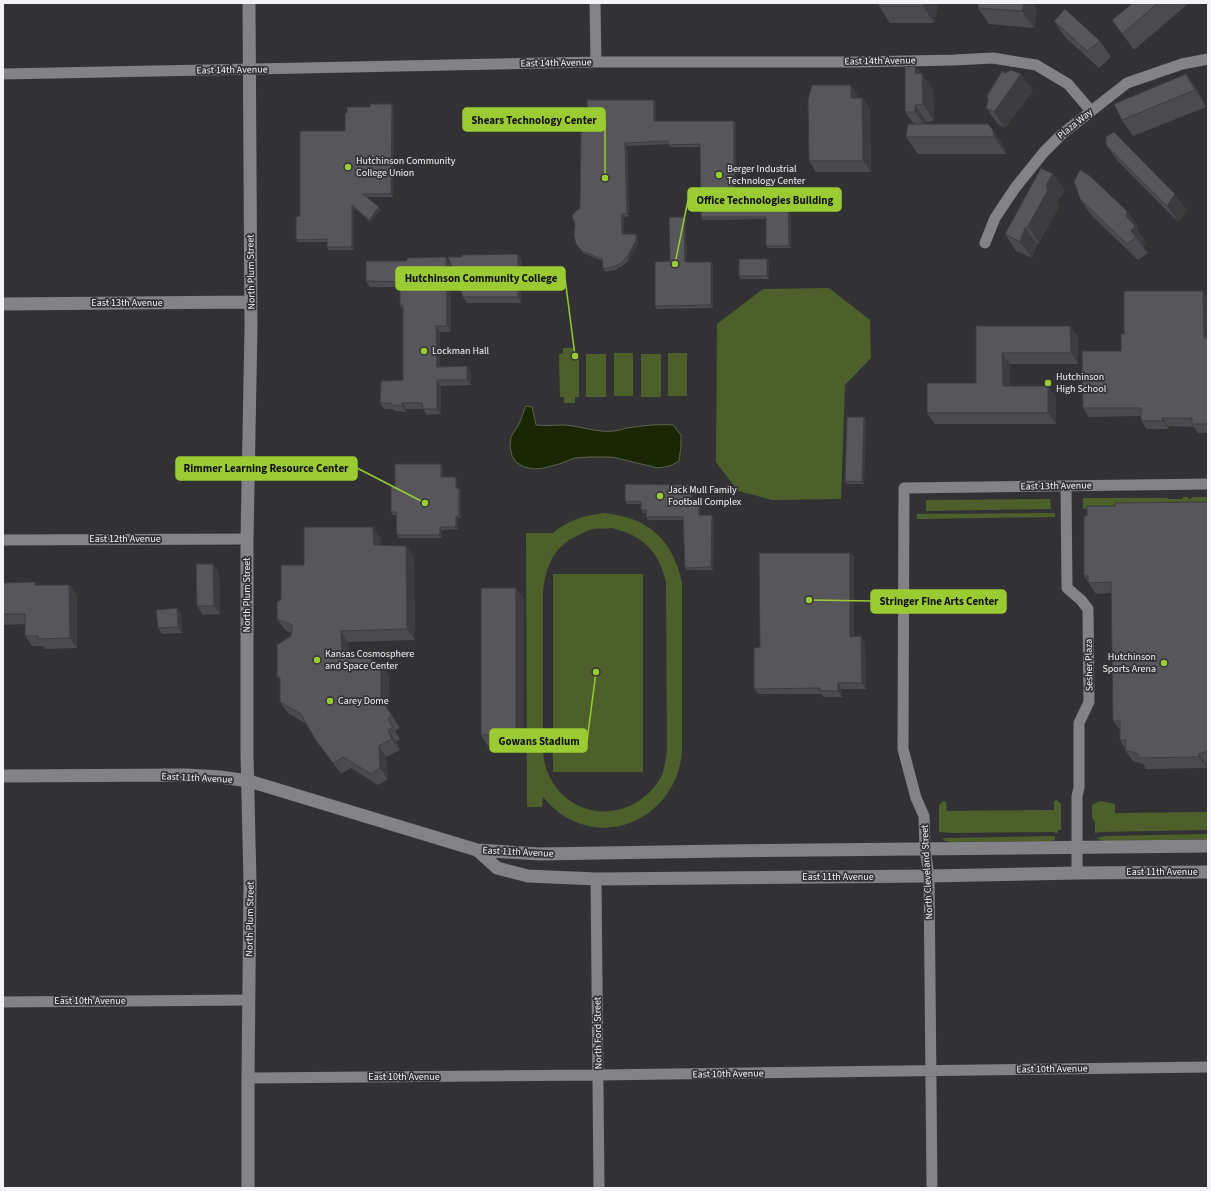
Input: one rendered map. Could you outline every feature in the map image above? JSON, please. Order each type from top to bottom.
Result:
[{"type":"street","name":"North Plum Street","points":[[248,3],[251,302],[247,539],[247,746],[249,781],[250,882],[248,1188]]},
{"type":"street","points":[[595,3],[596,62]]},
{"type":"street","name":"East 14th Avenue","points":[[3,74],[596,62],[858,62],[993,58],[1036,65],[1068,84],[1091,111]]},
{"type":"street","name":"Plaza Way","points":[[985,243],[995,218],[1016,188],[1044,152],[1062,134],[1127,83],[1182,64],[1208,58]]},
{"type":"street","name":"East 13th Avenue","points":[[3,304],[251,302]]},
{"type":"street","name":"East 13th Avenue","points":[[904,488],[1208,484]]},
{"type":"street","name":"Sesher Plaza","points":[[1066,486],[1067,588],[1081,600],[1088,609],[1089,702],[1079,723],[1077,873]]},
{"type":"street","name":"North Cleveland Street","points":[[904,488],[903,749],[916,798],[924,816],[925,849],[929,876],[932,1188]]},
{"type":"street","name":"East 12th Avenue","points":[[3,540],[247,539]]},
{"type":"street","name":"East 11th Avenue","points":[[3,776],[186,775],[220,777],[249,781],[476,850],[539,854],[1208,846]]},
{"type":"street","name":"East 11th Avenue","points":[[476,850],[497,868],[528,876],[596,879],[1208,872]]},
{"type":"street","name":"North Ford Street","points":[[596,879],[599,1188]]},
{"type":"street","name":"East 10th Avenue","points":[[3,1002],[249,1000]]},
{"type":"street","name":"East 10th Avenue","points":[[248,1078],[1208,1067]]},
{"type":"shaded area","points":[[829,288],[870,320],[871,358],[845,385],[841,499],[773,500],[738,491],[716,462],[717,324],[763,289]]},
{"type":"shaded area","points":[[563,348],[575,348],[575,354],[579,354],[579,397],[575,397],[575,403],[564,403],[564,397],[560,397],[559,354],[563,354]]},
{"type":"shaded area","points":[[614,353],[633,353],[633,396],[614,396]]},
{"type":"shaded area","points":[[668,353],[687,353],[687,396],[668,396]]},
{"type":"shaded area","points":[[586,354],[606,354],[606,397],[586,397]]},
{"type":"shaded area","points":[[641,354],[661,354],[661,397],[641,397]]},
{"type":"shaded area","points":[[526,406],[532,407],[536,425],[564,425],[595,430],[617,431],[630,427],[673,425],[681,435],[679,461],[670,466],[658,468],[612,457],[589,457],[575,458],[544,468],[534,469],[524,467],[516,462],[512,456],[510,446],[511,437],[519,424]]},
{"type":"shaded area","points":[[1183,497],[1188,497],[1188,499],[1191,499],[1192,497],[1208,497],[1208,507],[1083,509],[1083,498],[1182,499]]},
{"type":"shaded area","points":[[1050,499],[1051,509],[926,511],[926,500]]},
{"type":"shaded area","points":[[605,513],[634,520],[656,533],[672,554],[682,583],[682,750],[678,771],[670,790],[657,806],[641,818],[623,825],[604,828],[584,825],[564,816],[543,797],[542,807],[527,807],[526,533],[553,533],[571,521]],"holes":[[[612,528],[630,534],[644,543],[658,560],[666,582],[667,750],[661,777],[654,787],[642,799],[632,805],[616,810],[601,811],[586,808],[572,802],[561,793],[551,780],[545,766],[543,749],[543,592],[549,565],[553,557],[564,544],[592,529]]]},
{"type":"shaded area","points":[[1055,513],[1055,517],[917,519],[917,514]]},
{"type":"shaded area","points":[[553,574],[643,574],[643,772],[553,772]]},
{"type":"shaded area","points":[[1057,800],[1061,804],[1061,830],[1058,830],[1058,833],[939,832],[939,805],[943,801],[946,802],[947,811],[1054,810],[1054,801]]},
{"type":"shaded area","points":[[1100,801],[1115,804],[1115,813],[1208,812],[1208,830],[1095,833],[1095,822],[1092,817],[1092,805]]},
{"type":"shaded area","points":[[1208,834],[1208,839],[1105,841],[1096,838],[1106,836]]},
{"type":"shaded area","points":[[1055,837],[1055,840],[950,842],[942,839],[946,838]]},
{"type":"building","points":[[879,3],[924,3],[923,6],[879,6]]},
{"type":"building","points":[[978,3],[1024,3],[1022,11],[978,8]]},
{"type":"building","points":[[1133,3],[1158,3],[1122,34],[1112,20]]},
{"type":"building","points":[[1065,9],[1100,41],[1087,51],[1054,21]]},
{"type":"building","points":[[916,66],[915,74],[922,73],[923,104],[915,105],[915,112],[905,112],[905,67]]},
{"type":"building","points":[[1011,70],[1021,74],[994,112],[986,108],[988,101],[987,96],[1002,71],[1005,73]]},
{"type":"building","points":[[1186,74],[1195,90],[1122,120],[1114,104]]},
{"type":"building","points":[[812,85],[851,85],[851,98],[862,98],[863,161],[809,161],[808,100]]},
{"type":"building","points":[[587,100],[654,100],[654,121],[734,121],[734,201],[788,201],[789,246],[766,246],[766,217],[701,217],[700,144],[668,145],[668,141],[625,143],[627,214],[622,214],[622,234],[636,234],[636,241],[627,257],[620,264],[603,269],[602,259],[582,251],[576,244],[574,235],[575,225],[572,216],[580,208],[581,123],[587,123]]},
{"type":"building","name":"Hutchinson Community College Union","points":[[370,104],[392,104],[391,194],[363,194],[379,207],[369,220],[352,205],[352,247],[327,247],[327,239],[296,240],[296,217],[300,216],[300,131],[345,131],[345,113],[347,113],[347,107],[370,107]]},
{"type":"building","points":[[908,124],[988,124],[993,130],[994,137],[906,137]]},
{"type":"building","points":[[1114,132],[1175,194],[1167,206],[1106,145],[1106,137]]},
{"type":"building","points":[[1041,168],[1053,174],[1046,185],[1048,190],[1028,226],[1025,228],[1020,242],[1005,234]]},
{"type":"building","points":[[1080,170],[1090,176],[1127,211],[1126,216],[1135,226],[1131,231],[1136,237],[1127,244],[1080,199],[1074,181]]},
{"type":"building","points":[[669,217],[684,217],[685,262],[711,262],[711,305],[655,306],[655,262],[670,261]]},
{"type":"building","points":[[518,254],[518,297],[463,297],[448,257],[462,257],[461,255]]},
{"type":"building","points":[[446,257],[447,326],[436,326],[437,367],[467,366],[467,380],[437,380],[437,409],[423,409],[422,403],[402,403],[402,406],[391,405],[391,403],[380,403],[381,381],[403,380],[403,305],[400,305],[400,282],[366,281],[366,261],[406,261],[408,258]]},
{"type":"building","points":[[739,259],[767,259],[767,276],[739,276]]},
{"type":"building","points":[[1124,291],[1203,291],[1204,338],[1208,338],[1208,424],[1192,424],[1192,418],[1162,418],[1163,421],[1141,421],[1141,408],[1083,408],[1082,351],[1121,351],[1121,334],[1124,334]]},
{"type":"building","points":[[976,326],[1070,326],[1071,353],[1002,353],[1003,386],[1048,386],[1048,413],[927,413],[927,383],[976,383]]},
{"type":"building","points":[[847,417],[864,417],[862,482],[845,481]]},
{"type":"building","points":[[395,464],[441,464],[441,477],[456,477],[456,488],[459,488],[459,516],[456,516],[456,527],[440,527],[440,535],[397,535],[396,512],[391,512],[391,487],[395,487]]},
{"type":"building","points":[[625,484],[691,485],[691,504],[699,504],[699,515],[712,515],[711,567],[685,568],[683,517],[646,517],[647,510],[641,510],[641,502],[625,501]]},
{"type":"building","name":"Hutchinson Sports Arena","points":[[1208,502],[1208,751],[1199,754],[1199,757],[1138,758],[1138,754],[1125,750],[1126,740],[1120,740],[1120,721],[1113,721],[1111,582],[1088,583],[1088,576],[1084,576],[1084,516],[1087,516],[1087,506],[1115,506],[1115,503]]},
{"type":"building","name":"Kansas Cosmosphere and Space Center","points":[[304,527],[373,527],[374,545],[406,546],[407,629],[341,631],[342,653],[350,658],[369,658],[381,665],[381,698],[392,716],[388,719],[393,728],[388,730],[392,739],[379,746],[380,768],[371,774],[343,757],[333,763],[315,739],[301,714],[280,702],[280,678],[277,676],[277,645],[291,636],[292,625],[277,619],[277,602],[281,599],[281,565],[304,565]]},
{"type":"building","points":[[759,553],[850,553],[850,637],[861,636],[862,683],[838,683],[838,691],[820,691],[820,688],[754,689],[754,648],[760,647]]},
{"type":"building","points":[[196,564],[213,564],[214,606],[197,606]]},
{"type":"building","points":[[35,582],[35,585],[69,585],[70,638],[38,639],[38,636],[25,636],[25,614],[3,614],[3,583]]},
{"type":"building","points":[[481,588],[516,588],[516,735],[481,735]]},
{"type":"building","points":[[177,608],[178,627],[158,628],[156,610]]},
{"type":"place","name":"Hutchinson Community College Union","points":[[348,167]]},
{"type":"place","name":"Berger Industrial Technology Center","points":[[719,175]]},
{"type":"place","name":"Shears Technology Center","points":[[605,178]]},
{"type":"place","name":"Office Technologies Building","points":[[675,264]]},
{"type":"place","name":"Lockman Hall","points":[[424,351]]},
{"type":"place","name":"Hutchinson Community College","points":[[575,356]]},
{"type":"place","name":"Hutchinson High School","points":[[1048,383]]},
{"type":"place","name":"Jack Mull Family Football Complex","points":[[660,496]]},
{"type":"place","name":"Rimmer Learning Resource Center","points":[[425,503]]},
{"type":"place","name":"Stringer Fine Arts Center","points":[[809,600]]},
{"type":"place","name":"Kansas Cosmosphere and Space Center","points":[[317,660]]},
{"type":"place","name":"Hutchinson Sports Arena","points":[[1164,663]]},
{"type":"place","name":"Gowans Stadium","points":[[596,672]]},
{"type":"place","name":"Carey Dome","points":[[330,701]]}]
